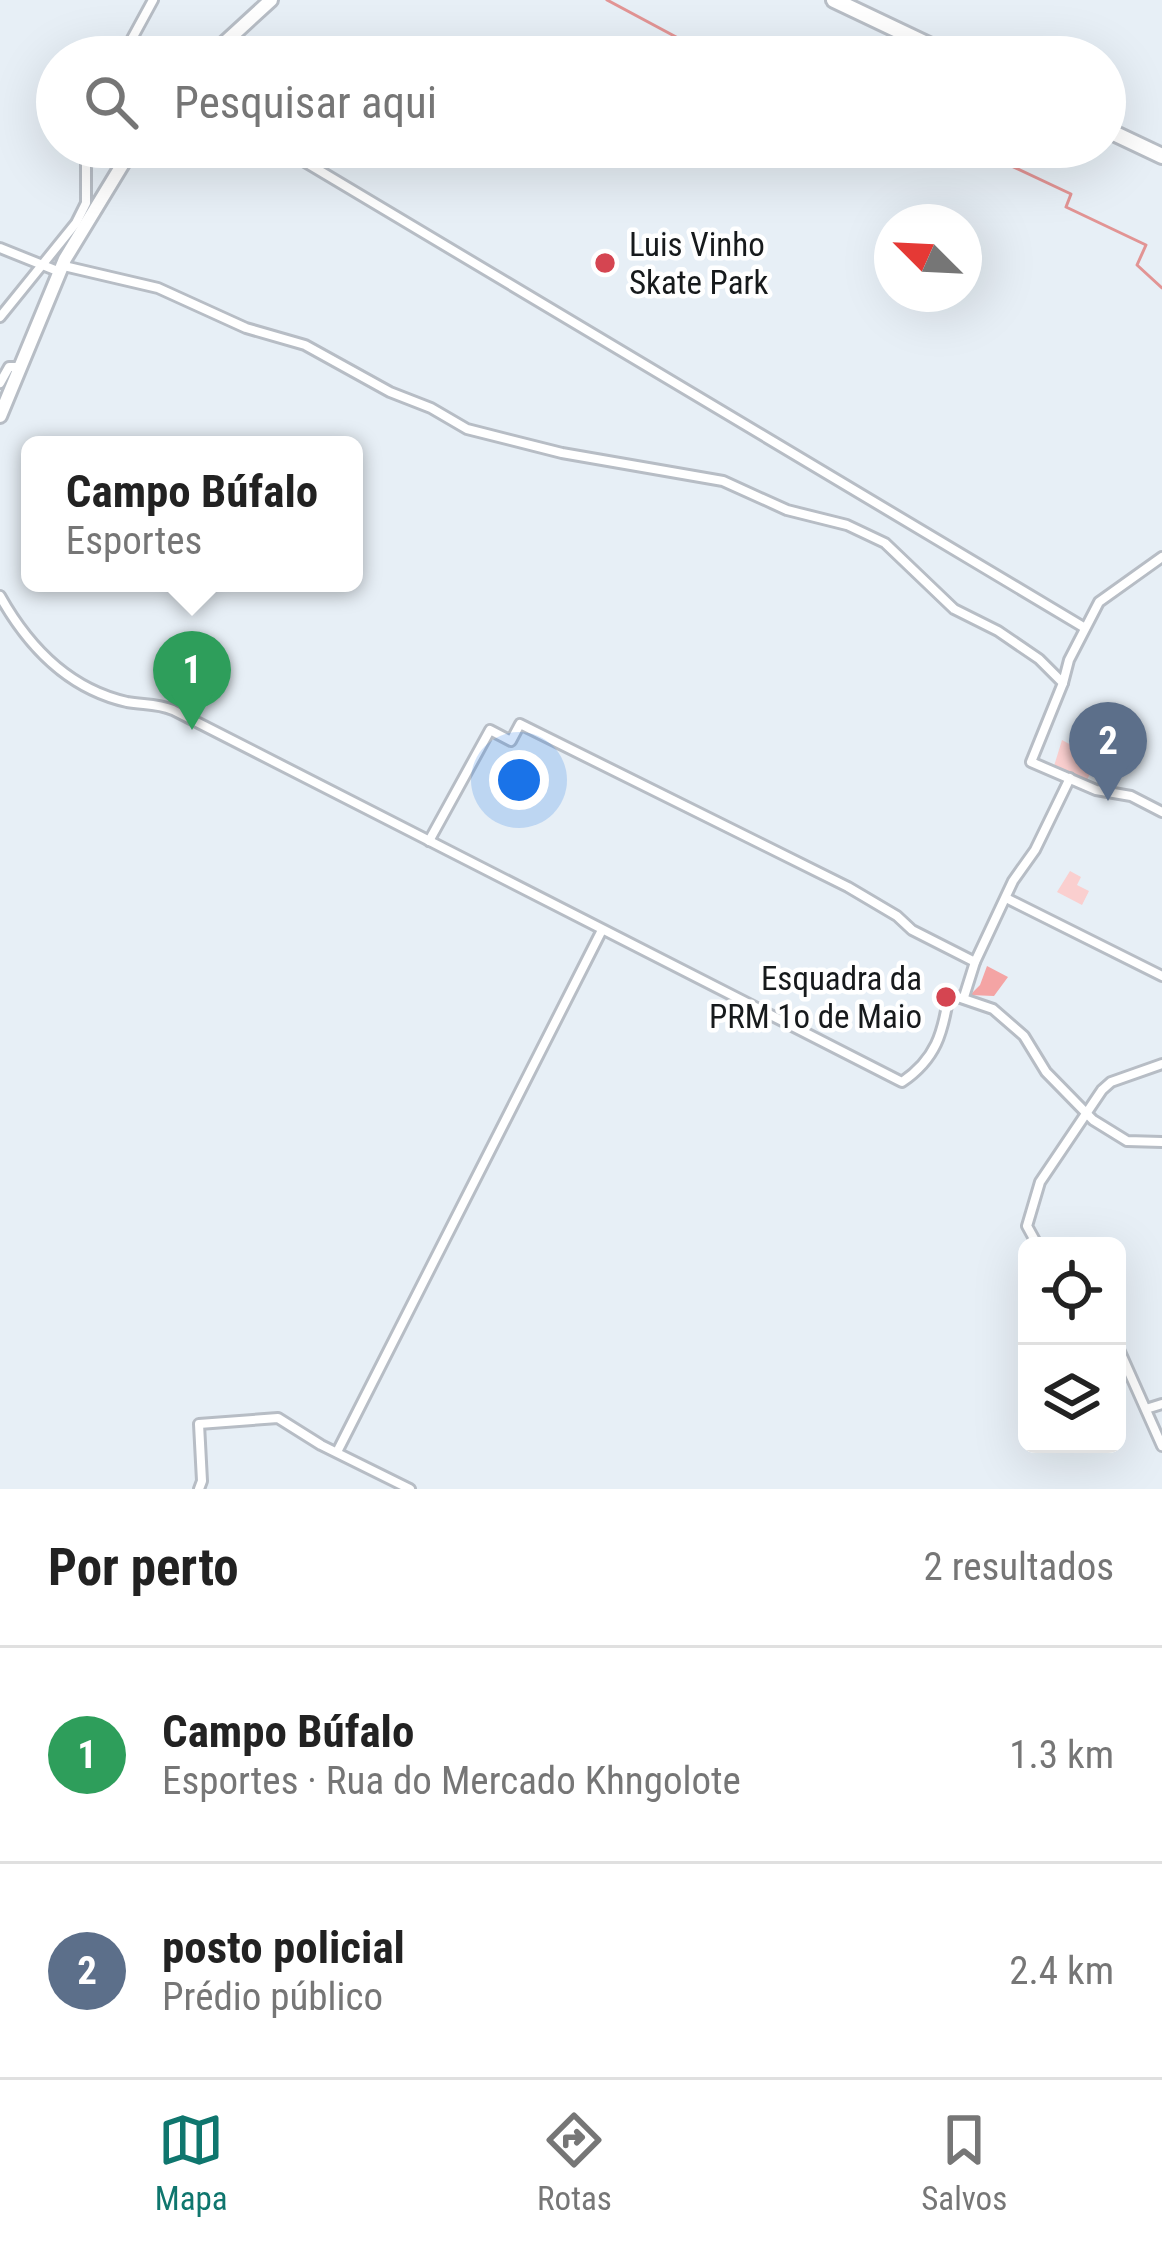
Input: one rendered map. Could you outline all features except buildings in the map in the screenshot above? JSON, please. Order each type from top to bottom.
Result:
[{"type":"highway","points":[[834,0],[910,36]]},
{"type":"highway","points":[[1126,139],[1162,155]]},
{"type":"main road","points":[[234,36],[273,0]]},
{"type":"main road","points":[[0,412],[58,268],[118,168]]},
{"type":"main road","points":[[0,412],[58,268]]},
{"type":"street","points":[[133,36],[153,0]]},
{"type":"street","points":[[0,317],[58,268],[86,203],[86,168]]},
{"type":"street","points":[[315,168],[1084,628]]},
{"type":"street","points":[[0,248],[58,268],[158,288],[246,328],[305,345],[467,429],[562,453],[723,482],[778,508],[848,525],[885,543],[954,610],[998,631],[1039,659],[1063,683]]},
{"type":"street","points":[[0,382],[9,368],[17,367]]},
{"type":"street","points":[[1162,557],[1102,598],[1084,628],[1031,762],[1162,812]]},
{"type":"street","points":[[0,596],[17,627],[46,659],[92,689],[126,702],[173,710],[902,1082],[924,1066],[938,1045],[950,994],[993,1009],[1028,1039],[1044,1069],[1088,1114],[1127,1141],[1162,1142]]},
{"type":"street","points":[[429,842],[490,730],[511,741],[520,724],[835,880],[881,905],[912,930],[975,962]]},
{"type":"street","points":[[964,998],[975,962],[1070,778]]},
{"type":"street","points":[[1006,898],[1162,976]]},
{"type":"street","points":[[337,1452],[602,930]]},
{"type":"street","points":[[1033,1237],[1027,1226],[1040,1182],[1088,1114],[1112,1082],[1162,1064]]},
{"type":"street","points":[[1126,1366],[1162,1446]]},
{"type":"street","points":[[1146,1409],[1162,1404]]},
{"type":"street","points":[[199,1489],[199,1424],[278,1418],[410,1489]]},
{"type":"shaded area","points":[[1062,740],[1091,756],[1095,764],[1086,782],[1054,766]]},
{"type":"shaded area","points":[[1070,871],[1081,877],[1077,885],[1089,891],[1082,905],[1057,892]]},
{"type":"shaded area","points":[[987,966],[1008,977],[994,996],[970,995],[980,985]]},
{"type":"waterway","points":[[607,0],[674,36]]},
{"type":"waterway","points":[[1016,168],[1071,194],[1066,207],[1146,245],[1137,265],[1162,288]]},
{"type":"place","name":"Luis Vinho Skate Park","points":[[605,263]]},
{"type":"place","name":"Campo Búfalo","points":[[192,730]]},
{"type":"place","name":"posto policial","points":[[1108,801]]},
{"type":"place","name":"Esquadra da PRM 1o de Maio","points":[[946,997]]}]
